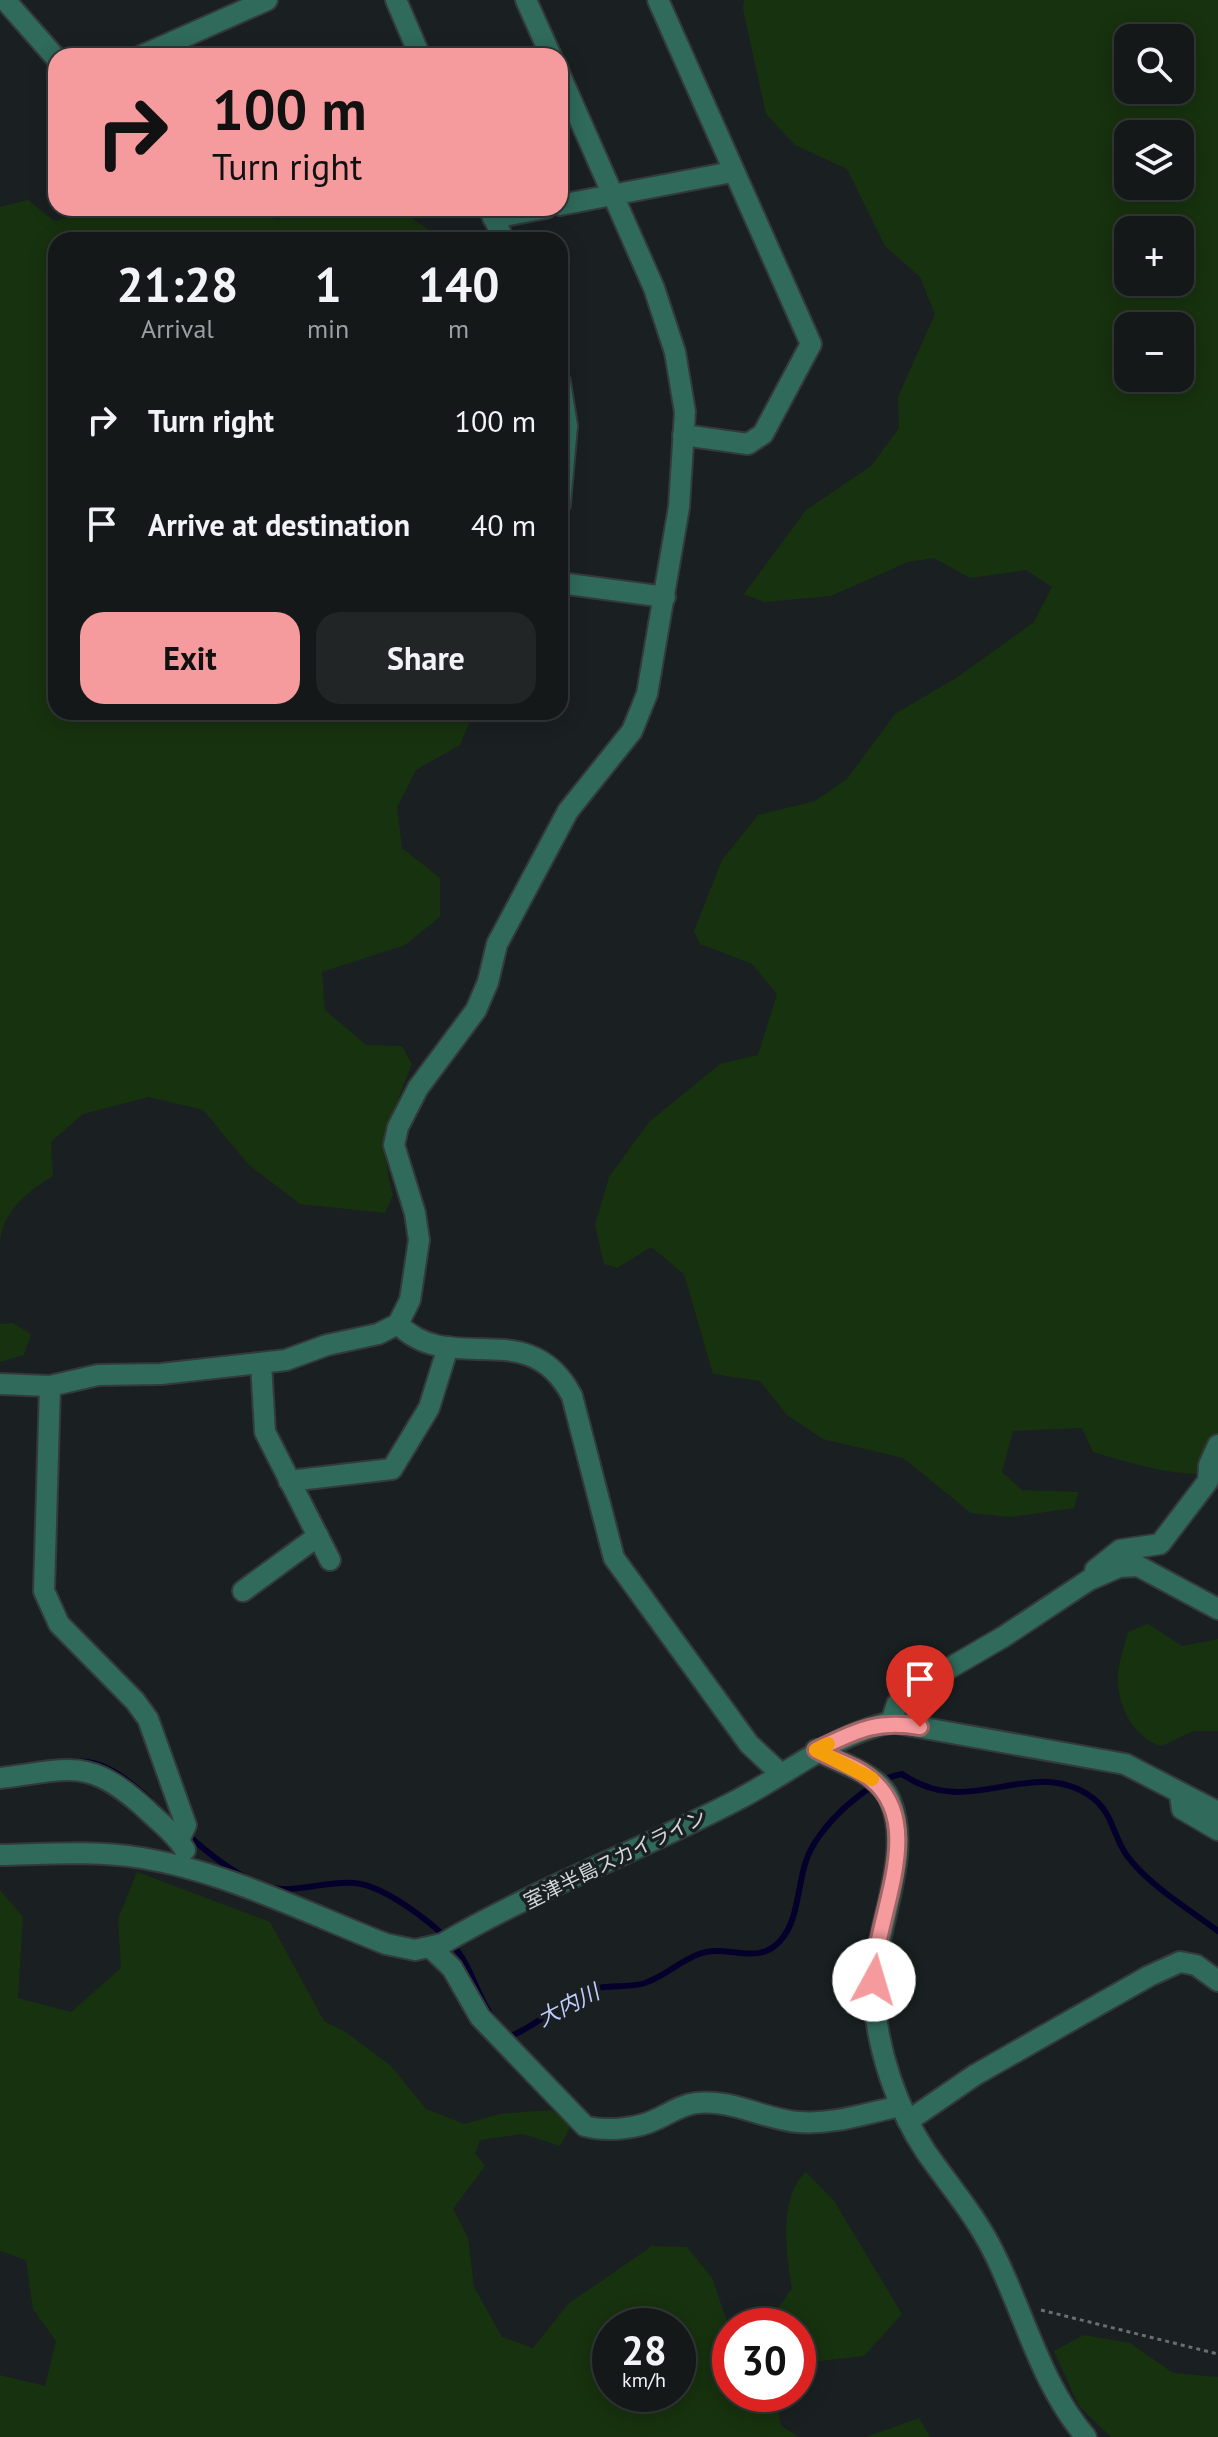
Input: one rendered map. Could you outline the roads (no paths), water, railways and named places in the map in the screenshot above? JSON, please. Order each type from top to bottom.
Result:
[{"type":"street","points":[[5,0],[48,49]]},
{"type":"street","points":[[159,48],[267,0]]},
{"type":"street","points":[[396,0],[417,48]]},
{"type":"street","points":[[526,0],[547,48]]},
{"type":"street","points":[[658,0],[811,344],[763,434],[748,444],[683,435]]},
{"type":"street","points":[[0,1384],[50,1386],[98,1375],[161,1374],[286,1360],[327,1345],[378,1334],[398,1324],[410,1300],[419,1240],[415,1213],[394,1145],[398,1127],[418,1088],[476,1010],[488,982],[497,944],[531,875],[586,784],[615,756],[632,731],[647,694],[679,507],[685,412],[675,352],[654,288],[568,93]]},
{"type":"street","points":[[568,203],[732,172]]},
{"type":"street","points":[[568,584],[665,597]]},
{"type":"street","points":[[398,1324],[411,1337],[448,1347],[528,1352],[563,1378],[572,1396],[614,1558],[749,1744],[780,1773]]},
{"type":"street","points":[[289,1481],[392,1469],[429,1408],[448,1347]]},
{"type":"street","points":[[261,1363],[265,1432],[330,1560]]},
{"type":"street","points":[[50,1386],[44,1591],[59,1624],[135,1701],[148,1719],[195,1870]]},
{"type":"street","points":[[1089,1580],[1098,1566],[1120,1550],[1160,1544],[1208,1481],[1209,1465],[1218,1445]]},
{"type":"street","points":[[243,1591],[318,1536]]},
{"type":"street","points":[[891,1722],[897,1704],[917,1687],[1003,1637],[1089,1580],[1119,1567],[1138,1566],[1218,1609]]},
{"type":"street","name":"室津半島スカイライン","points":[[0,1855],[90,1853],[140,1857],[195,1870],[386,1944],[415,1950],[431,1948],[741,1798],[816,1750],[860,1729],[891,1722],[1125,1764],[1218,1812]]},
{"type":"street","points":[[816,1750],[869,1777],[889,1797],[898,1827],[889,1895],[874,1960],[874,2000],[886,2059],[904,2113],[993,2250],[1048,2377],[1086,2437]]},
{"type":"street","points":[[0,1778],[62,1770],[84,1770],[106,1776],[183,1836]]},
{"type":"street","points":[[1180,1794],[1182,1809],[1218,1830]]},
{"type":"street","points":[[431,1948],[452,1968],[480,2017],[585,2126],[625,2127],[654,2121],[680,2106],[695,2103],[742,2107],[795,2122],[832,2122],[904,2113],[1149,1976],[1180,1962],[1196,1965],[1218,1981]]},
{"type":"waterway","name":"大内川","points":[[69,1762],[103,1766],[123,1777],[150,1800]]},
{"type":"waterway","name":"大内川","points":[[505,2032],[511,2036],[585,1992],[645,1983],[699,1954],[709,1951],[751,1954],[771,1949],[791,1923],[806,1861],[821,1834],[860,1795],[874,1785],[902,1774],[926,1786],[949,1792],[1036,1782],[1058,1783],[1080,1790],[1092,1797],[1107,1814],[1119,1842],[1141,1872],[1218,1931]]},
{"type":"waterway","name":"大内川","points":[[187,1834],[231,1869],[268,1887],[290,1889],[354,1883],[396,1899],[451,1943],[468,1968],[493,2018]]}]
